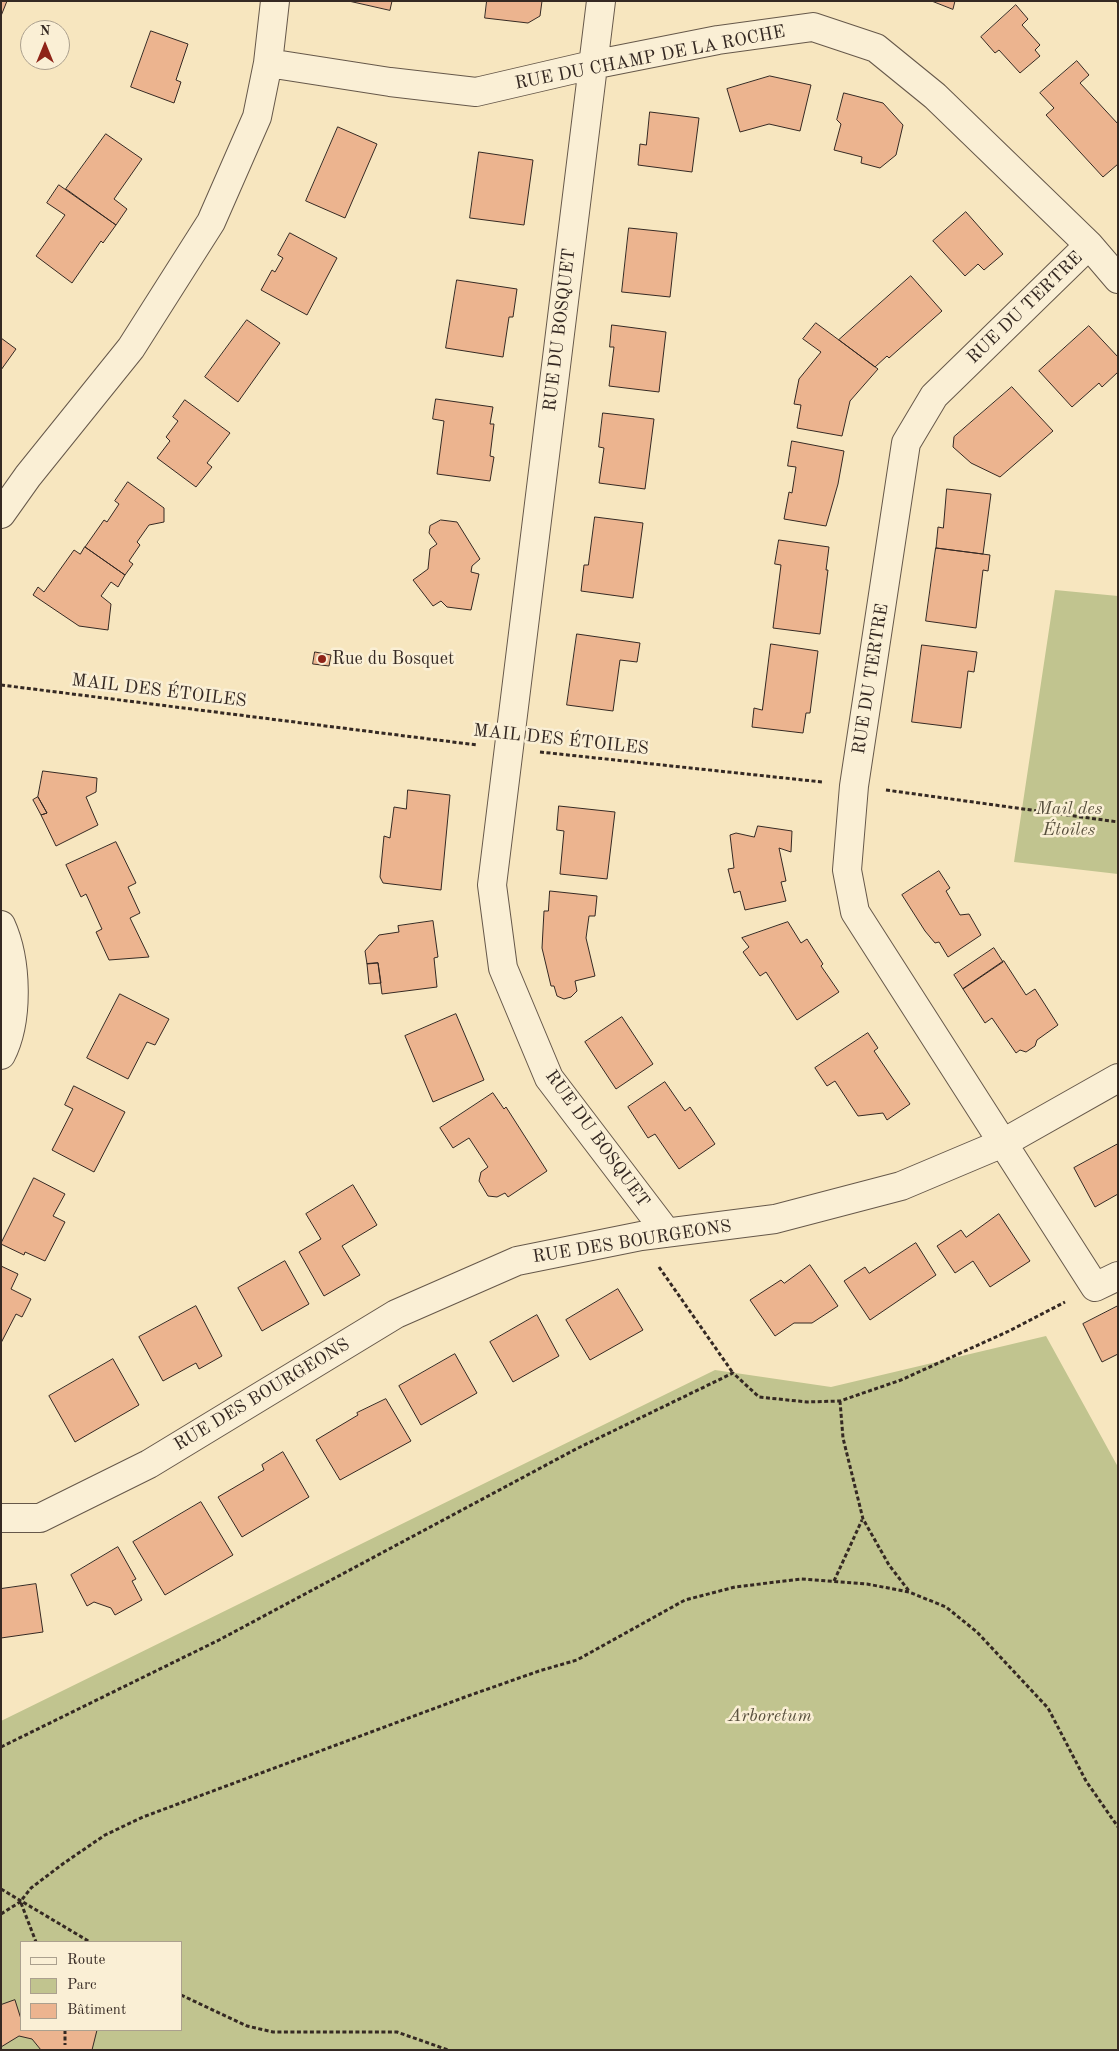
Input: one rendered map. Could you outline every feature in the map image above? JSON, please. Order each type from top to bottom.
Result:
[{"type":"street","points":[[1,514],[28,476],[132,348],[211,222],[257,117],[268,63],[275,1]]},
{"type":"street","name":"RUE DU BOSQUET","points":[[601,1],[492,885],[503,968],[549,1078],[654,1235]]},
{"type":"street","name":"RUE DU CHAMP DE LA ROCHE","points":[[268,63],[390,82],[476,92],[592,65],[718,40],[813,27],[876,48],[935,96],[1089,246],[1118,279]]},
{"type":"street","name":"RUE DU TERTRE","points":[[1089,246],[934,396],[906,442],[854,786],[848,870],[855,912],[1003,1143],[1106,1282]]},
{"type":"street","points":[[1,925],[7,939],[15,1002],[1,1055]]},
{"type":"street","name":"RUE DES BOURGEONS","points":[[1,1518],[40,1518],[149,1464],[404,1310],[517,1261],[654,1235],[775,1219],[901,1186],[1003,1143],[1118,1078]]},
{"type":"path","name":"MAIL DES ÉTOILES","points":[[1,685],[509,748],[854,786],[1118,822]]},
{"type":"path","points":[[654,1235],[652,1257],[733,1373],[759,1397],[807,1402],[840,1401],[901,1380],[1010,1331],[1106,1282]]},
{"type":"path","points":[[1,1747],[219,1640],[576,1449],[733,1373]]},
{"type":"path","points":[[840,1401],[843,1438],[863,1519],[889,1565],[909,1592]]},
{"type":"path","points":[[834,1581],[863,1519]]},
{"type":"path","points":[[1,1914],[20,1902],[31,1888],[64,1863],[104,1836],[143,1817],[330,1746],[539,1671],[577,1660],[685,1600],[735,1587],[801,1579],[868,1584],[909,1592],[946,1607],[977,1632],[1048,1708],[1086,1781],[1118,1827]]},
{"type":"path","points":[[1,1889],[88,1941]]},
{"type":"path","points":[[20,1902],[36,1941]]},
{"type":"path","points":[[182,1994],[247,2026],[273,2032],[397,2032],[448,2050]]},
{"type":"path","points":[[65,2031],[65,2045]]},
{"type":"green space","name":"Mail des Étoiles","points":[[1055,590],[1118,596],[1118,874],[1014,862]]},
{"type":"green space","name":"Arboretum","points":[[1046,1336],[1118,1467],[1118,2050],[1,2050],[1,1721],[715,1370],[831,1387]]},
{"type":"building","points":[[1,1],[7,1],[1,16]]},
{"type":"building","points":[[349,1],[392,1],[390,10]]},
{"type":"building","points":[[487,1],[542,1],[540,16],[528,23],[485,18]]},
{"type":"building","points":[[932,1],[955,1],[953,9]]},
{"type":"building","points":[[1016,5],[1028,19],[1022,25],[1040,45],[1035,50],[1040,56],[1020,73],[999,50],[995,53],[981,37]]},
{"type":"building","points":[[151,31],[188,44],[176,80],[181,82],[174,103],[131,87]]},
{"type":"building","points":[[1077,61],[1089,75],[1080,83],[1118,124],[1118,164],[1103,177],[1046,115],[1054,108],[1040,93]]},
{"type":"building","points":[[770,76],[811,85],[800,131],[769,124],[740,132],[727,89]]},
{"type":"building","points":[[844,93],[883,103],[903,125],[896,155],[880,168],[861,163],[862,157],[834,150],[841,124],[837,120]]},
{"type":"building","points":[[650,112],[699,118],[692,172],[638,165],[640,144],[646,145]]},
{"type":"building","points":[[338,127],[377,144],[345,218],[306,201]]},
{"type":"building","points":[[106,134],[142,159],[114,199],[127,209],[116,225],[66,189]]},
{"type":"building","points":[[479,152],[533,160],[524,225],[470,218]]},
{"type":"building","points":[[59,185],[116,225],[103,243],[101,241],[72,283],[36,256],[65,215],[47,203]]},
{"type":"building","points":[[966,212],[1003,254],[984,270],[978,264],[965,276],[933,241]]},
{"type":"building","points":[[629,228],[677,233],[670,297],[622,292]]},
{"type":"building","points":[[290,233],[337,258],[307,315],[261,290],[272,270],[275,272],[283,258],[278,255]]},
{"type":"building","points":[[911,276],[942,311],[889,358],[887,356],[875,367],[839,340]]},
{"type":"building","points":[[457,280],[517,289],[513,317],[509,317],[503,357],[446,348]]},
{"type":"building","points":[[247,320],[280,343],[238,402],[205,377]]},
{"type":"building","points":[[816,323],[878,369],[850,401],[842,436],[797,428],[801,405],[794,404],[799,379],[821,352],[803,339]]},
{"type":"building","points":[[612,325],[666,332],[659,392],[609,386],[614,347],[610,347]]},
{"type":"building","points":[[1089,326],[1118,357],[1118,372],[1102,387],[1099,383],[1072,407],[1039,371]]},
{"type":"building","points":[[1,338],[16,349],[1,370]]},
{"type":"building","points":[[1012,387],[1053,431],[1000,477],[971,463],[953,447],[954,437]]},
{"type":"building","points":[[436,399],[493,407],[490,424],[494,424],[490,456],[494,457],[490,481],[437,474],[444,421],[433,419]]},
{"type":"building","points":[[185,400],[230,433],[207,463],[212,467],[196,487],[157,458],[170,441],[166,437],[178,421],[173,417]]},
{"type":"building","points":[[603,413],[654,419],[645,489],[599,483],[604,448],[599,447]]},
{"type":"building","points":[[792,441],[844,451],[838,484],[826,526],[784,519],[789,492],[792,493],[796,467],[788,466]]},
{"type":"building","points":[[128,482],[164,508],[164,522],[149,525],[137,542],[140,545],[129,561],[133,564],[125,575],[85,547],[104,520],[107,522],[119,504],[115,501]]},
{"type":"building","points":[[947,489],[991,494],[983,554],[936,548],[938,527],[943,528]]},
{"type":"building","points":[[595,517],[643,523],[633,598],[581,591],[584,565],[588,565]]},
{"type":"building","points":[[441,520],[457,522],[480,559],[472,566],[471,572],[479,574],[471,610],[447,607],[441,601],[433,606],[413,580],[428,569],[430,549],[437,544],[429,533],[430,526]]},
{"type":"building","points":[[779,540],[829,547],[820,634],[773,628],[781,565],[775,564]]},
{"type":"building","points":[[85,547],[125,575],[118,587],[111,582],[101,596],[111,604],[108,630],[79,626],[33,595],[38,587],[44,592],[74,550],[80,554]]},
{"type":"building","points":[[936,548],[990,555],[988,571],[983,570],[976,628],[926,621]]},
{"type":"building","points":[[577,634],[640,643],[637,662],[620,660],[613,711],[567,705]]},
{"type":"building","points":[[771,644],[818,651],[810,713],[806,713],[803,733],[752,727],[754,708],[762,710]]},
{"type":"building","points":[[922,645],[977,652],[974,672],[968,671],[961,728],[912,722]]},
{"type":"building","name":"Rue du Bosquet","points":[[315,652],[331,655],[329,666],[313,664]]},
{"type":"building","points":[[43,771],[97,778],[96,792],[86,797],[98,825],[56,846],[41,815],[47,813],[38,797]]},
{"type":"building","points":[[408,790],[450,795],[441,890],[383,883],[380,877],[384,836],[390,838],[394,807],[406,809]]},
{"type":"building","points":[[38,797],[47,813],[41,815],[33,800]]},
{"type":"building","points":[[559,806],[615,812],[607,879],[560,874],[564,831],[557,830]]},
{"type":"building","points":[[758,826],[792,831],[791,852],[779,848],[786,881],[781,882],[786,901],[745,910],[740,891],[734,893],[728,869],[734,868],[730,835],[736,833],[754,837]]},
{"type":"building","points":[[116,842],[136,883],[128,887],[140,913],[130,918],[149,957],[109,960],[96,932],[102,929],[86,894],[81,897],[66,865]]},
{"type":"building","points":[[939,871],[950,888],[946,891],[960,915],[969,914],[981,935],[948,957],[939,942],[935,943],[925,931],[902,895]]},
{"type":"building","points":[[550,891],[597,896],[595,916],[589,916],[586,938],[595,976],[575,981],[577,991],[571,997],[564,999],[557,996],[554,986],[551,986],[542,948],[544,911],[548,911]]},
{"type":"building","points":[[433,921],[438,957],[434,958],[437,987],[382,994],[378,963],[367,964],[365,951],[379,935],[399,932],[398,926]]},
{"type":"building","points":[[788,922],[801,943],[807,939],[823,964],[821,966],[839,992],[797,1020],[766,972],[760,976],[743,952],[749,947],[742,938]]},
{"type":"building","points":[[994,948],[1003,962],[963,989],[954,975]]},
{"type":"building","points":[[1004,961],[1026,995],[1035,989],[1058,1025],[1037,1040],[1035,1046],[1026,1052],[1020,1050],[1016,1053],[992,1018],[985,1023],[963,989]]},
{"type":"building","points":[[378,963],[381,983],[369,984],[367,964]]},
{"type":"building","points":[[120,994],[169,1019],[155,1045],[147,1042],[128,1079],[87,1058]]},
{"type":"building","points":[[456,1014],[484,1080],[433,1102],[405,1036]]},
{"type":"building","points":[[622,1017],[653,1064],[616,1089],[585,1042]]},
{"type":"building","points":[[868,1033],[878,1048],[874,1051],[910,1104],[887,1120],[883,1113],[858,1116],[835,1081],[827,1086],[815,1068]]},
{"type":"building","points":[[665,1082],[685,1111],[690,1107],[715,1144],[679,1169],[655,1134],[648,1138],[628,1107]]},
{"type":"building","points":[[74,1086],[125,1112],[94,1172],[52,1150],[73,1109],[65,1105]]},
{"type":"building","points":[[493,1093],[504,1109],[506,1107],[547,1171],[508,1197],[505,1193],[497,1197],[488,1196],[479,1181],[481,1172],[488,1167],[469,1138],[453,1148],[440,1128]]},
{"type":"building","points":[[1118,1144],[1118,1194],[1095,1207],[1074,1168]]},
{"type":"building","points":[[34,1178],[65,1194],[53,1216],[65,1222],[45,1261],[25,1252],[24,1255],[1,1244]]},
{"type":"building","points":[[353,1185],[377,1225],[342,1246],[360,1275],[324,1296],[299,1252],[321,1239],[306,1214]]},
{"type":"building","points":[[999,1214],[1030,1261],[990,1287],[973,1261],[955,1273],[937,1246],[961,1230],[966,1237]]},
{"type":"building","points":[[916,1243],[936,1275],[870,1320],[844,1281],[865,1267],[869,1273]]},
{"type":"building","points":[[285,1261],[309,1304],[262,1331],[238,1288]]},
{"type":"building","points":[[810,1265],[838,1306],[812,1323],[794,1323],[775,1336],[750,1300],[781,1280],[784,1283]]},
{"type":"building","points":[[1,1266],[18,1274],[11,1289],[31,1299],[22,1317],[16,1314],[1,1343]]},
{"type":"building","points":[[618,1289],[643,1330],[590,1360],[566,1320]]},
{"type":"building","points":[[196,1306],[222,1356],[199,1369],[196,1363],[163,1381],[139,1337]]},
{"type":"building","points":[[1118,1306],[1118,1354],[1102,1362],[1083,1324]]},
{"type":"building","points":[[537,1315],[559,1356],[513,1382],[490,1342]]},
{"type":"building","points":[[455,1354],[477,1393],[421,1425],[399,1386]]},
{"type":"building","points":[[113,1359],[139,1405],[75,1442],[49,1396]]},
{"type":"building","points":[[386,1399],[411,1441],[340,1480],[316,1440],[358,1415],[357,1413]]},
{"type":"building","points":[[283,1452],[309,1497],[242,1537],[218,1497],[264,1470],[262,1465]]},
{"type":"building","points":[[201,1502],[233,1555],[165,1595],[133,1542]]},
{"type":"building","points":[[118,1547],[136,1579],[132,1581],[142,1600],[115,1615],[111,1608],[94,1602],[87,1606],[71,1575]]},
{"type":"building","points":[[36,1584],[43,1632],[1,1638],[1,1589]]},
{"type":"building","points":[[15,2000],[20,2016],[20,2031],[97,2031],[92,2050],[41,2050],[32,2039],[19,2036],[1,2047],[1,2005]]},
{"type":"place","name":"Rue du Bosquet","points":[[322,659]]}]
